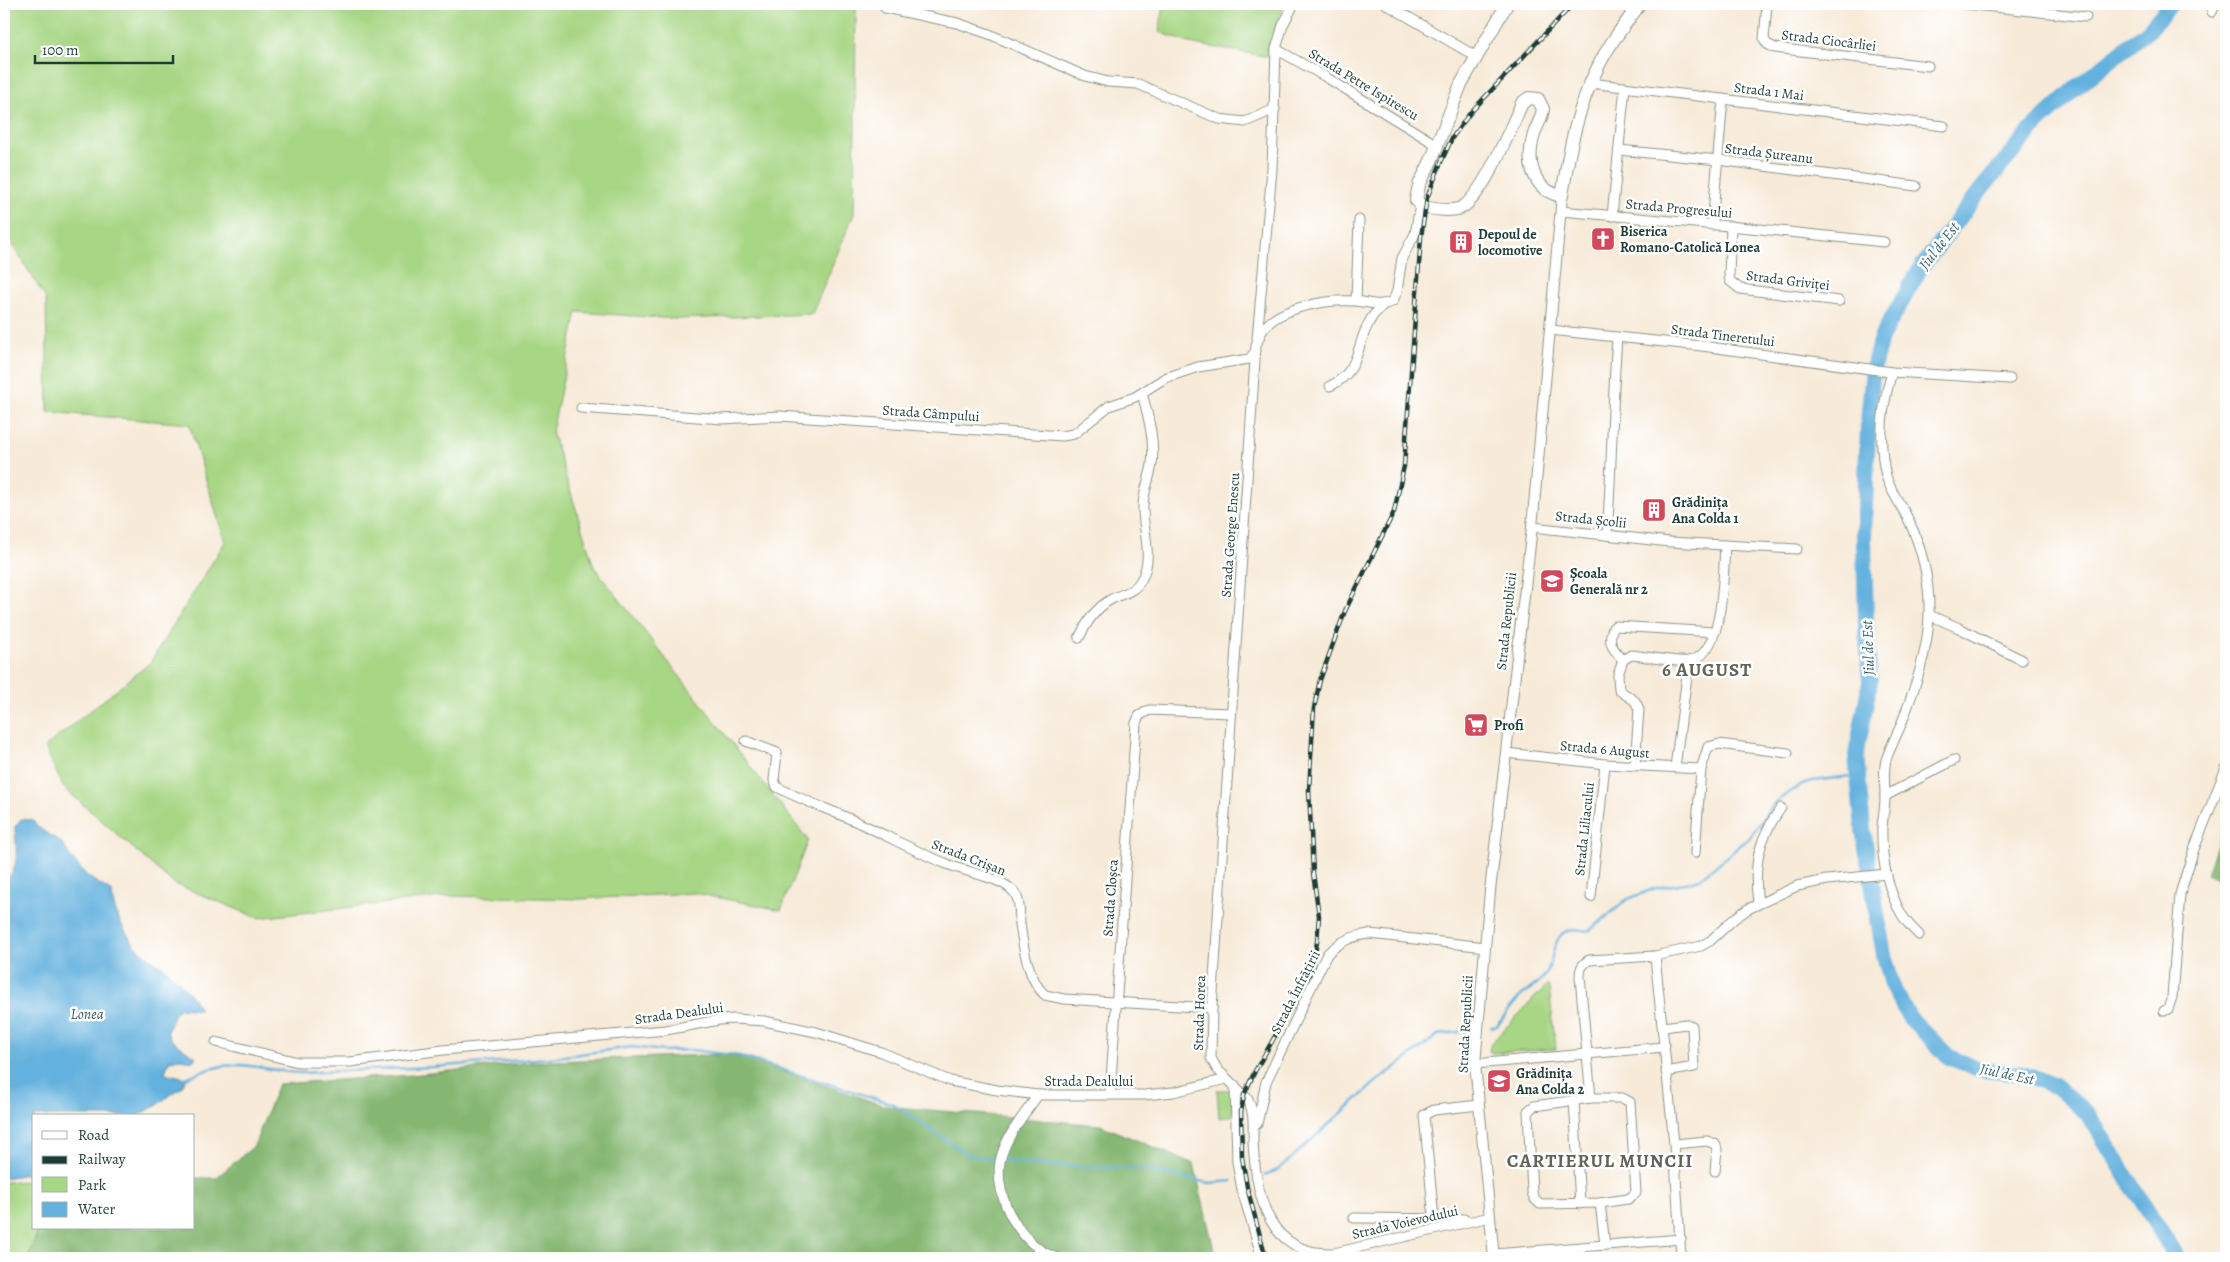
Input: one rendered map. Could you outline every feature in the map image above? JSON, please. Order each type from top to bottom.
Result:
[{"type":"main road","points":[[1507,4],[1475,56],[1454,97],[1437,145],[1416,193],[1416,200],[1426,208],[1458,209],[1469,202],[1486,179],[1522,103],[1529,98],[1538,99],[1543,109],[1531,146],[1534,174],[1540,186],[1551,193],[1562,196]]},
{"type":"main road","name":"Strada Republicii","points":[[1562,196],[1570,145],[1590,83],[1608,50],[1640,4]]},
{"type":"street","name":"Strada George Enescu","points":[[1231,713],[1256,352],[1272,169],[1276,49],[1283,25],[1294,4]]},
{"type":"street","points":[[1386,4],[1475,56]]},
{"type":"street","name":"Strada Ciocârliei","points":[[1767,4],[1764,39],[1767,44],[1774,48],[1928,66]]},
{"type":"street","points":[[1965,4],[2086,17]]},
{"type":"street","points":[[885,8],[957,23],[981,31],[1085,76],[1108,82],[1138,84],[1218,119],[1245,122],[1275,109]]},
{"type":"street","name":"Strada Petre Ispirescu","points":[[1276,49],[1437,145]]},
{"type":"street","name":"Strada 1 Mai","points":[[1590,83],[1944,126]]},
{"type":"street","points":[[1612,216],[1625,88]]},
{"type":"street","points":[[1712,225],[1723,99]]},
{"type":"street","name":"Strada Șureanu","points":[[1619,150],[1718,160],[1916,186]]},
{"type":"street","name":"Strada Republicii","points":[[1494,1256],[1475,1064],[1485,947],[1532,527],[1562,196]]},
{"type":"street","points":[[1256,352],[1262,331],[1281,315],[1322,302],[1356,301],[1384,304],[1391,302],[1396,297],[1402,258],[1415,234],[1420,205]]},
{"type":"street","name":"Strada Progresului","points":[[1560,211],[1884,242]]},
{"type":"street","points":[[1356,301],[1359,220]]},
{"type":"street","name":"Strada Griviței","points":[[1731,226],[1729,275],[1733,285],[1740,289],[1839,301]]},
{"type":"street","points":[[1330,386],[1339,382],[1349,373],[1356,360],[1371,317],[1384,304]]},
{"type":"street","name":"Strada Tineretului","points":[[1550,330],[1702,346],[1888,371],[2010,379]]},
{"type":"street","points":[[1607,535],[1617,337]]},
{"type":"street","name":"Strada Câmpului","points":[[581,408],[712,418],[745,419],[780,416],[1062,436],[1074,434],[1109,406],[1142,393],[1153,384],[1173,374],[1198,367],[1249,359],[1256,352]]},
{"type":"street","points":[[1888,371],[1883,413],[1882,440],[1884,465],[1891,489],[1920,547],[1927,578],[1929,615],[1924,653],[1918,675],[1886,760],[1882,827],[1887,874],[1900,912],[1919,935]]},
{"type":"street","points":[[1080,638],[1089,619],[1098,608],[1111,600],[1131,592],[1141,580],[1146,567],[1148,553],[1142,509],[1152,462],[1152,438],[1142,393]]},
{"type":"street","name":"Strada Școlii","points":[[1532,527],[1725,545],[1797,549]]},
{"type":"street","points":[[1635,766],[1639,709],[1636,702],[1619,690],[1618,686],[1623,660],[1631,655],[1689,661],[1702,654],[1710,645],[1715,632],[1725,545]]},
{"type":"street","points":[[1929,615],[2022,660]]},
{"type":"street","points":[[1623,660],[1611,647],[1609,641],[1615,626],[1715,632]]},
{"type":"street","points":[[1675,767],[1689,661]]},
{"type":"street","name":"Strada Cloșca","points":[[1110,1094],[1136,724],[1143,712],[1150,710],[1231,713]]},
{"type":"street","name":"Strada Horea","points":[[1231,713],[1212,1008],[1211,1058],[1217,1069],[1235,1085],[1250,1104],[1253,1113],[1256,1172],[1273,1226],[1291,1245],[1309,1252],[1331,1256]]},
{"type":"street","name":"Strada Crișan","points":[[746,741],[777,753],[774,780],[777,787],[858,822],[949,866],[1004,884],[1013,890],[1017,896],[1028,961],[1035,982],[1045,995],[1064,999],[1212,1008]]},
{"type":"street","points":[[1695,853],[1701,769],[1704,753],[1712,744],[1788,753]]},
{"type":"street","name":"Strada 6 August","points":[[1506,753],[1604,764],[1701,769]]},
{"type":"street","points":[[1885,796],[1954,760]]},
{"type":"street","name":"Strada Liliacului","points":[[1591,897],[1604,764]]},
{"type":"street","points":[[2164,1011],[2168,1009],[2172,997],[2180,894],[2194,850],[2226,768]]},
{"type":"street","points":[[1758,903],[1755,881],[1759,850],[1768,826],[1781,808]]},
{"type":"street","points":[[1592,1098],[1580,977],[1580,969],[1589,960],[1655,956],[1701,946],[1710,941],[1735,918],[1758,903],[1797,886],[1811,882],[1887,874]]},
{"type":"street","name":"Strada Înfrățirii","points":[[1253,1140],[1266,1082],[1327,954],[1340,942],[1355,935],[1370,934],[1485,947]]},
{"type":"street","points":[[1655,956],[1674,1144],[1681,1258]]},
{"type":"street","name":"Strada Dealului","points":[[216,1042],[298,1062],[350,1062],[443,1050],[666,1030],[719,1020],[735,1019],[764,1021],[816,1032],[881,1052],[930,1074],[969,1086],[1038,1095],[1145,1095],[1173,1092],[1226,1079]]},
{"type":"street","points":[[1662,1027],[1686,1024],[1692,1026],[1694,1067],[1666,1072]]},
{"type":"street","points":[[1475,1064],[1664,1047]]},
{"type":"street","points":[[1235,1085],[1237,1162],[1242,1190],[1262,1258]]},
{"type":"street","points":[[1038,1095],[1009,1139],[1000,1160],[1002,1195],[1007,1210],[1029,1241],[1044,1252],[1057,1258]]},
{"type":"street","points":[[1592,1098],[1626,1098],[1630,1102],[1636,1193],[1628,1199],[1600,1203],[1544,1205],[1537,1202],[1534,1198],[1528,1111],[1534,1106],[1592,1098]]},
{"type":"street","points":[[1574,1100],[1580,1204]]},
{"type":"street","points":[[1434,1219],[1424,1116],[1434,1110],[1479,1105]]},
{"type":"street","points":[[1674,1144],[1707,1142],[1715,1144],[1717,1149],[1716,1171]]},
{"type":"street","points":[[1600,1203],[1605,1245]]},
{"type":"street","name":"Strada Voievodului","points":[[1331,1256],[1490,1217]]},
{"type":"street","points":[[1354,1218],[1478,1219]]},
{"type":"street","points":[[1494,1256],[1562,1254],[1605,1245],[1681,1239]]},
{"type":"green space","points":[[4,4],[856,4],[854,214],[812,314],[677,319],[577,312],[552,432],[594,567],[808,840],[781,910],[695,893],[580,899],[449,896],[258,918],[173,883],[63,787],[45,747],[150,663],[225,542],[189,424],[48,412],[46,299],[4,230]]},
{"type":"green space","points":[[1164,4],[1286,4],[1280,14],[1269,57],[1189,43],[1159,32]]},
{"type":"green space","points":[[2226,818],[2226,882],[2207,874]]},
{"type":"green space","points":[[1547,985],[1549,987],[1556,1049],[1492,1053],[1489,1051],[1491,1043]]},
{"type":"green space","points":[[733,1054],[885,1106],[1100,1125],[1194,1164],[1214,1250],[1213,1258],[28,1258],[38,1230],[195,1230],[195,1178],[216,1178],[254,1146],[278,1084],[412,1075],[531,1062]]},
{"type":"green space","points":[[1217,1090],[1233,1090],[1232,1116],[1219,1118]]},
{"type":"green space","points":[[32,1181],[32,1230],[38,1230],[28,1258],[4,1258],[4,1182]]},
{"type":"water","name":"Lonea","points":[[21,819],[32,820],[42,830],[62,843],[72,859],[87,876],[112,892],[115,908],[122,925],[137,948],[177,979],[200,1010],[180,1008],[175,1013],[167,1032],[171,1040],[196,1057],[193,1061],[181,1059],[169,1061],[165,1073],[186,1078],[182,1087],[140,1114],[32,1114],[32,1173],[4,1178],[4,881],[10,876],[15,864],[15,827]]},
{"type":"waterway","name":"Jiul de Est","points":[[2171,4],[2149,30],[2077,87],[2033,128],[1984,186],[1920,269],[1881,338],[1873,368],[1868,424],[1864,538],[1866,626],[1870,682],[1856,755],[1863,830],[1884,955],[1893,988],[1909,1017],[1949,1057],[1981,1070],[2023,1074],[2055,1086],[2088,1114],[2177,1258]]},
{"type":"waterway","points":[[1491,1027],[1497,1026],[1519,998],[1544,976],[1549,967],[1556,943],[1564,932],[1590,930],[1628,899],[1656,888],[1700,879],[1749,838],[1775,802],[1802,784],[1858,775]]},
{"type":"waterway","points":[[1264,1175],[1278,1170],[1376,1082],[1438,1035],[1470,1030]]},
{"type":"waterway","points":[[186,1078],[199,1072],[226,1065],[299,1073],[432,1067],[550,1058],[632,1047],[663,1051],[692,1050],[739,1056],[893,1104],[968,1155],[1027,1164],[1143,1169],[1210,1183],[1232,1181]]},
{"type":"railway","points":[[1266,1258],[1247,1187],[1242,1157],[1241,1112],[1244,1095],[1255,1071],[1301,991],[1313,965],[1319,916],[1313,873],[1309,790],[1314,708],[1320,680],[1345,611],[1394,512],[1404,466],[1421,237],[1427,198],[1452,138],[1470,113],[1573,4]]},
{"type":"place","name":"Biserica Romano-Catolică Lonea","points":[[1603,239]]},
{"type":"place","name":"Depoul de locomotive","points":[[1461,242]]},
{"type":"place","name":"Grădinița Ana Colda 1","points":[[1654,510]]},
{"type":"place","name":"Școala Generală nr 2","points":[[1552,581]]},
{"type":"place","name":"Profi","points":[[1476,725]]},
{"type":"place","name":"Grădinița Ana Colda 2","points":[[1499,1081]]},
{"type":"district","name":"6 AUGUST","points":[[1707,669]]},
{"type":"district","name":"CARTIERUL MUNCII","points":[[1600,1160]]}]
